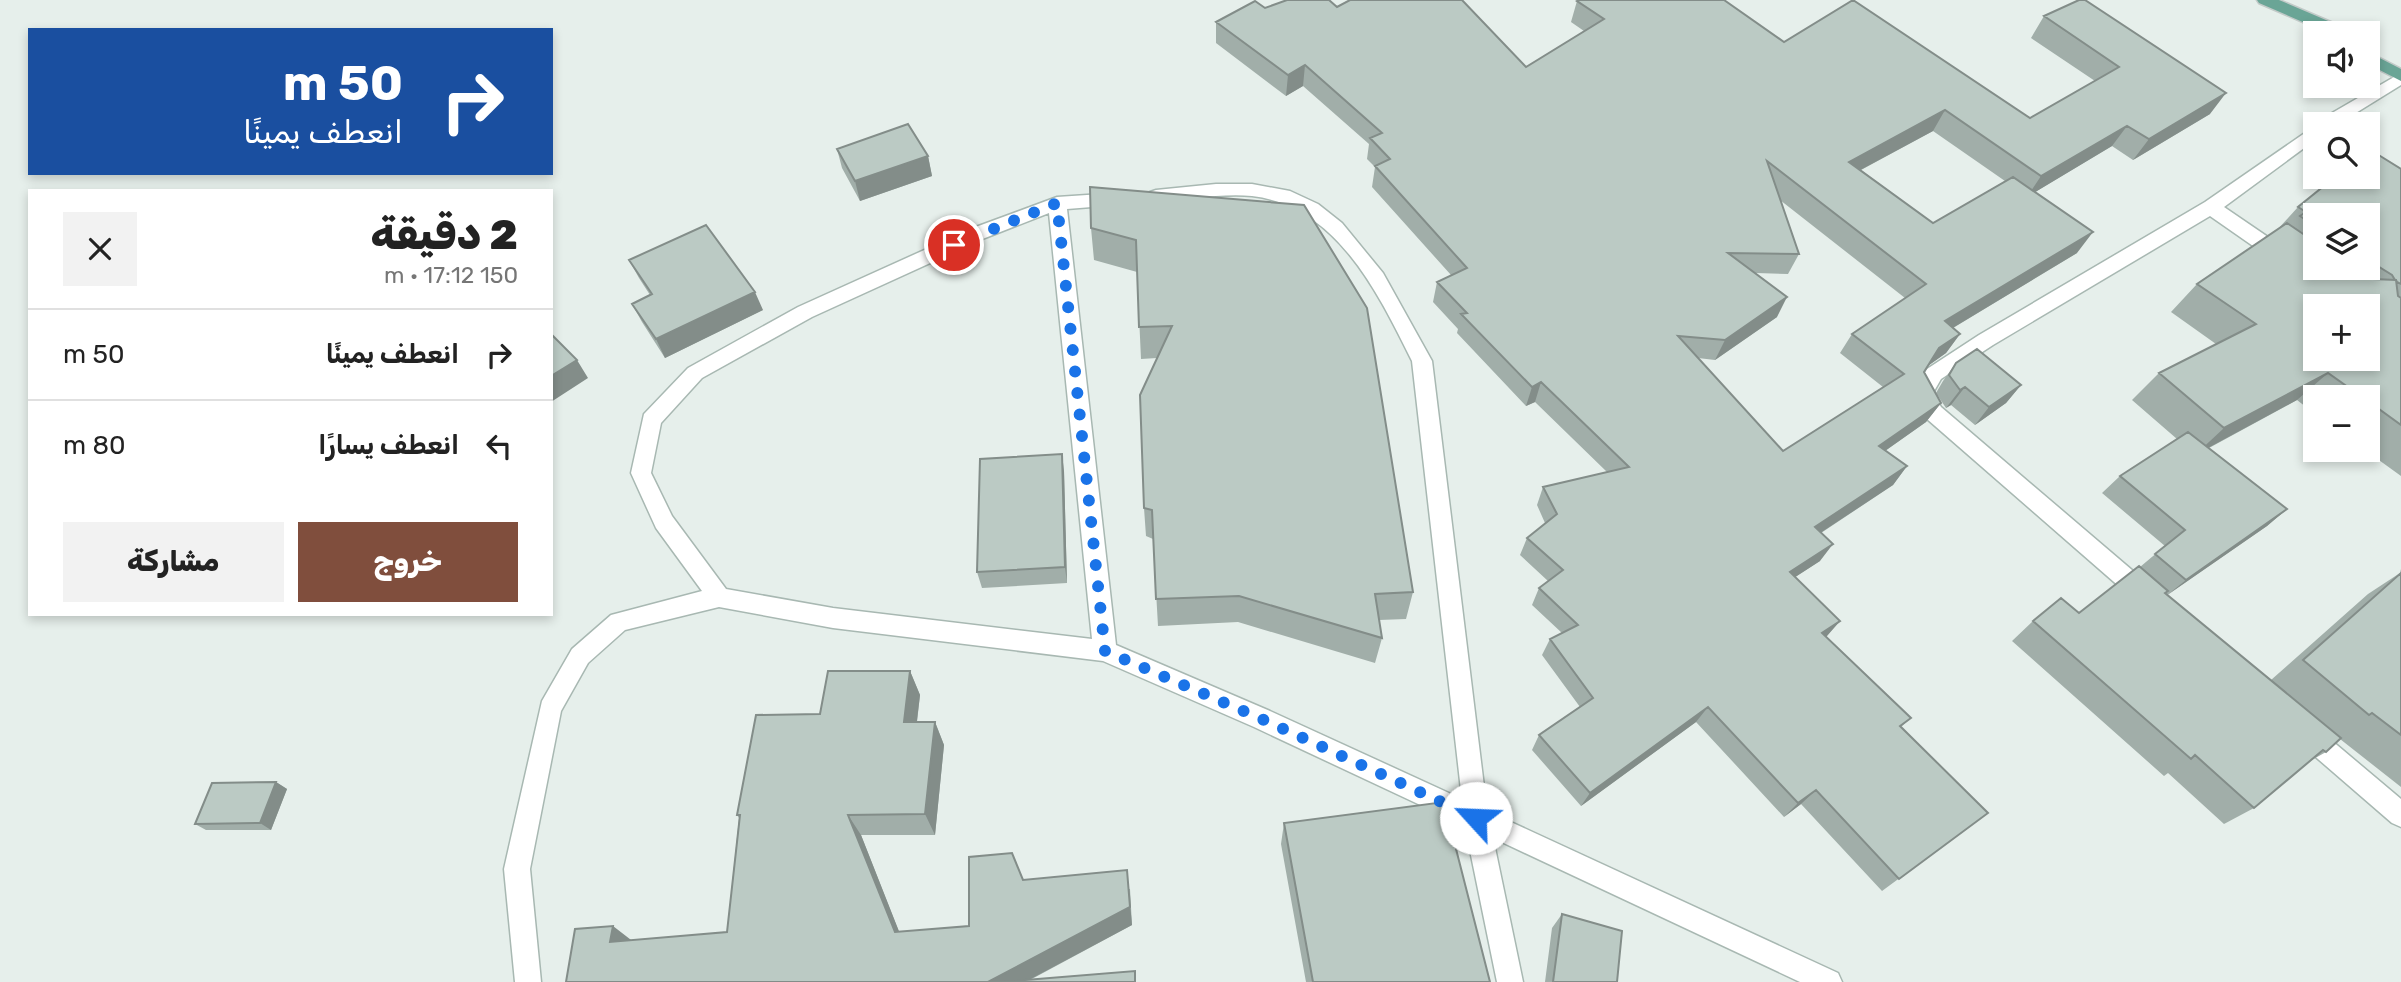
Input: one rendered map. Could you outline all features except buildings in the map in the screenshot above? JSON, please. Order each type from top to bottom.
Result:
[{"type":"main road","points":[[2264,0],[2303,21]]},
{"type":"main road","points":[[2264,0],[2313,21]]},
{"type":"main road","points":[[2380,50],[2401,60]]},
{"type":"main road","points":[[2380,64],[2401,77]]},
{"type":"street","points":[[2345,112],[2401,77]]},
{"type":"street","points":[[2162,610],[1934,413],[1923,393],[1934,374],[1986,340],[2211,207],[2303,141]]},
{"type":"street","points":[[719,597],[664,522],[641,473],[651,420],[695,373],[805,312],[979,233],[1057,203],[1254,190],[1306,204],[1344,235],[1392,299],[1422,360],[1476,818],[1510,982]]},
{"type":"street","points":[[1057,203],[1105,651]]},
{"type":"street","points":[[2211,207],[2301,269]]},
{"type":"street","points":[[528,982],[517,869],[550,709],[580,656],[619,622],[719,597],[832,618],[1105,651],[1262,719],[1829,982]]},
{"type":"street","points":[[2287,717],[2401,815]]},
{"type":"route","points":[[954,245],[1057,203],[1105,651],[1262,719],[1476,818]]}]
